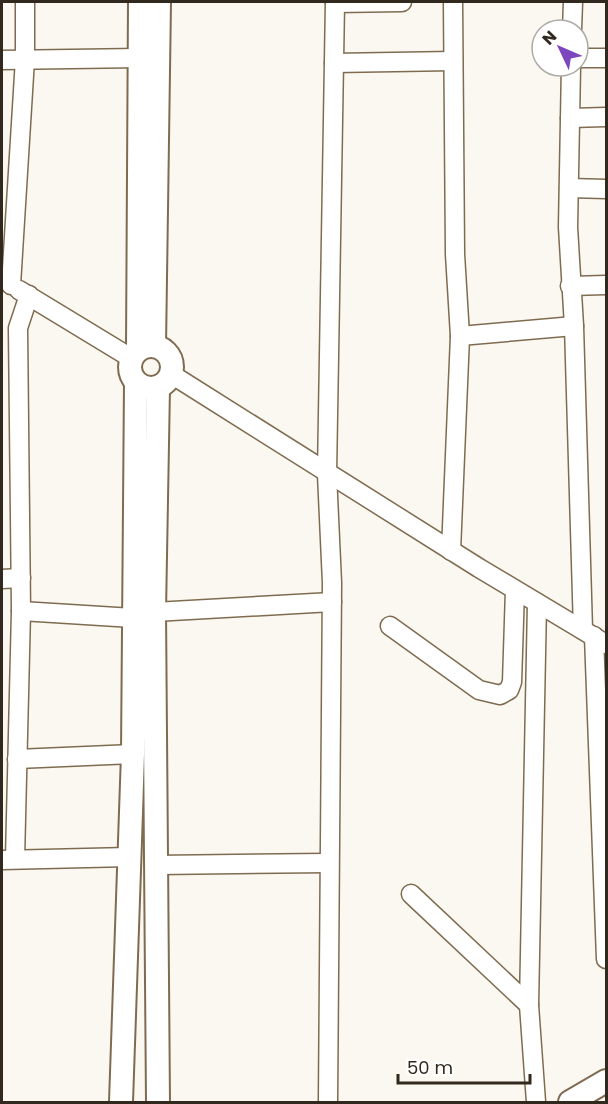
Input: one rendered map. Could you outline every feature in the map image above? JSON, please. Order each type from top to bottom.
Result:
[{"type":"street","points":[[25,2],[25,59],[6,283],[141,351],[161,348],[171,359],[164,381],[133,754],[121,1102]]},
{"type":"street","points":[[140,2],[141,351]]},
{"type":"street","points":[[158,1102],[157,865],[144,615],[136,383],[129,371],[141,351],[159,2]]},
{"type":"street","points":[[328,1102],[328,863],[332,602],[327,474],[335,2],[402,2]]},
{"type":"street","points":[[451,551],[460,336],[455,254],[453,2]]},
{"type":"street","points":[[572,18],[573,2]]},
{"type":"street","points":[[2,60],[140,58]]},
{"type":"street","points":[[590,58],[606,58]]},
{"type":"street","points":[[334,63],[453,61]]},
{"type":"street","points":[[571,78],[570,286],[595,637],[606,959]]},
{"type":"street","points":[[570,118],[606,117]]},
{"type":"street","points":[[569,188],[606,189]]},
{"type":"street","points":[[570,286],[606,285]]},
{"type":"street","points":[[29,295],[18,328],[10,397],[21,612],[17,759],[8,860],[129,857]]},
{"type":"street","points":[[460,336],[574,326]]},
{"type":"street","points":[[164,381],[327,474],[595,637]]},
{"type":"street","points":[[136,383],[150,388],[164,381]]},
{"type":"street","points":[[2,579],[21,578]]},
{"type":"street","points":[[390,626],[479,690],[500,694],[509,690],[512,682],[515,590]]},
{"type":"street","points":[[21,612],[144,615],[332,602]]},
{"type":"street","points":[[536,1102],[529,1005],[537,603]]},
{"type":"street","points":[[17,759],[133,754]]},
{"type":"street","points":[[157,865],[328,863]]},
{"type":"street","points":[[411,894],[529,1005]]},
{"type":"street","points":[[127,897],[157,896]]},
{"type":"street","points":[[570,1102],[606,1081]]}]
